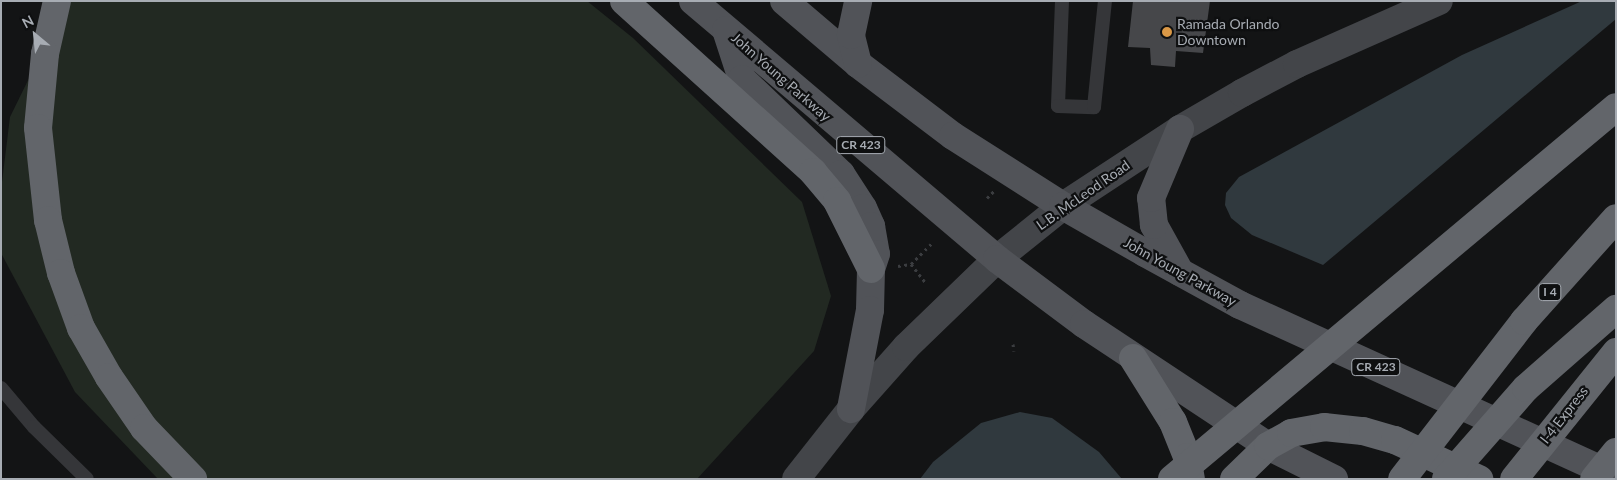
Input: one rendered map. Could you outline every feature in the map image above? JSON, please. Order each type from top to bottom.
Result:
[{"type":"highway","points":[[57,1],[38,106],[40,162],[48,220],[74,311],[97,359],[121,396],[159,445],[193,479]]},
{"type":"highway","points":[[624,1],[813,172],[837,201],[880,268]]},
{"type":"highway","points":[[1172,479],[1379,309],[1616,108]]},
{"type":"highway","name":"I 4","points":[[1402,479],[1486,367],[1616,218]]},
{"type":"highway","points":[[1446,479],[1526,388],[1616,309]]},
{"type":"highway","name":"I-4 Express","points":[[1514,479],[1594,376],[1616,352]]},
{"type":"highway","points":[[1133,358],[1173,422],[1187,457],[1191,479]]},
{"type":"highway","points":[[1234,479],[1268,446],[1291,434],[1324,427],[1363,431],[1395,440],[1479,479]]},
{"type":"highway","points":[[1594,479],[1616,452]]},
{"type":"main road","name":"John Young Parkway","points":[[693,1],[997,259],[1133,358],[1268,446],[1334,479]]},
{"type":"main road","name":"John Young Parkway","points":[[784,1],[858,64],[953,136],[1063,206],[1240,305],[1616,476]]},
{"type":"main road","points":[[858,1],[851,35],[858,64]]},
{"type":"main road","points":[[726,30],[742,79],[841,174],[854,191],[871,226],[880,268],[851,408]]},
{"type":"main road","points":[[1180,129],[1151,198],[1154,225],[1180,272]]},
{"type":"street","name":"L.B. McLeod Road","points":[[796,479],[851,408],[906,347],[997,259],[1063,206],[1180,129],[1298,64],[1439,1]]},
{"type":"lane","points":[[1062,1],[1058,106],[1094,107],[1105,1]]},
{"type":"lane","points":[[1,388],[34,427],[87,479]]},
{"type":"path","points":[[988,198],[994,192]]},
{"type":"path","points":[[880,268],[911,264],[933,242]]},
{"type":"path","points":[[911,264],[926,283]]},
{"type":"path","points":[[1014,344],[1014,351]]},
{"type":"shaded area","points":[[67,1],[587,1],[633,38],[802,202],[831,296],[814,351],[697,479],[158,479],[75,392],[1,253],[1,190],[10,117]]},
{"type":"shaded area","points":[[1582,1],[1616,1],[1616,19],[1323,265],[1252,235],[1231,218],[1225,205],[1226,193],[1239,177],[1462,55]]},
{"type":"shaded area","points":[[1020,412],[1052,418],[1099,452],[1122,479],[920,479],[933,462],[981,423]]},
{"type":"building","name":"Ramada Orlando Downtown","points":[[1133,1],[1210,1],[1203,53],[1176,51],[1175,67],[1151,65],[1150,48],[1128,47]]},
{"type":"place","name":"Ramada Orlando Downtown","points":[[1167,32]]}]
